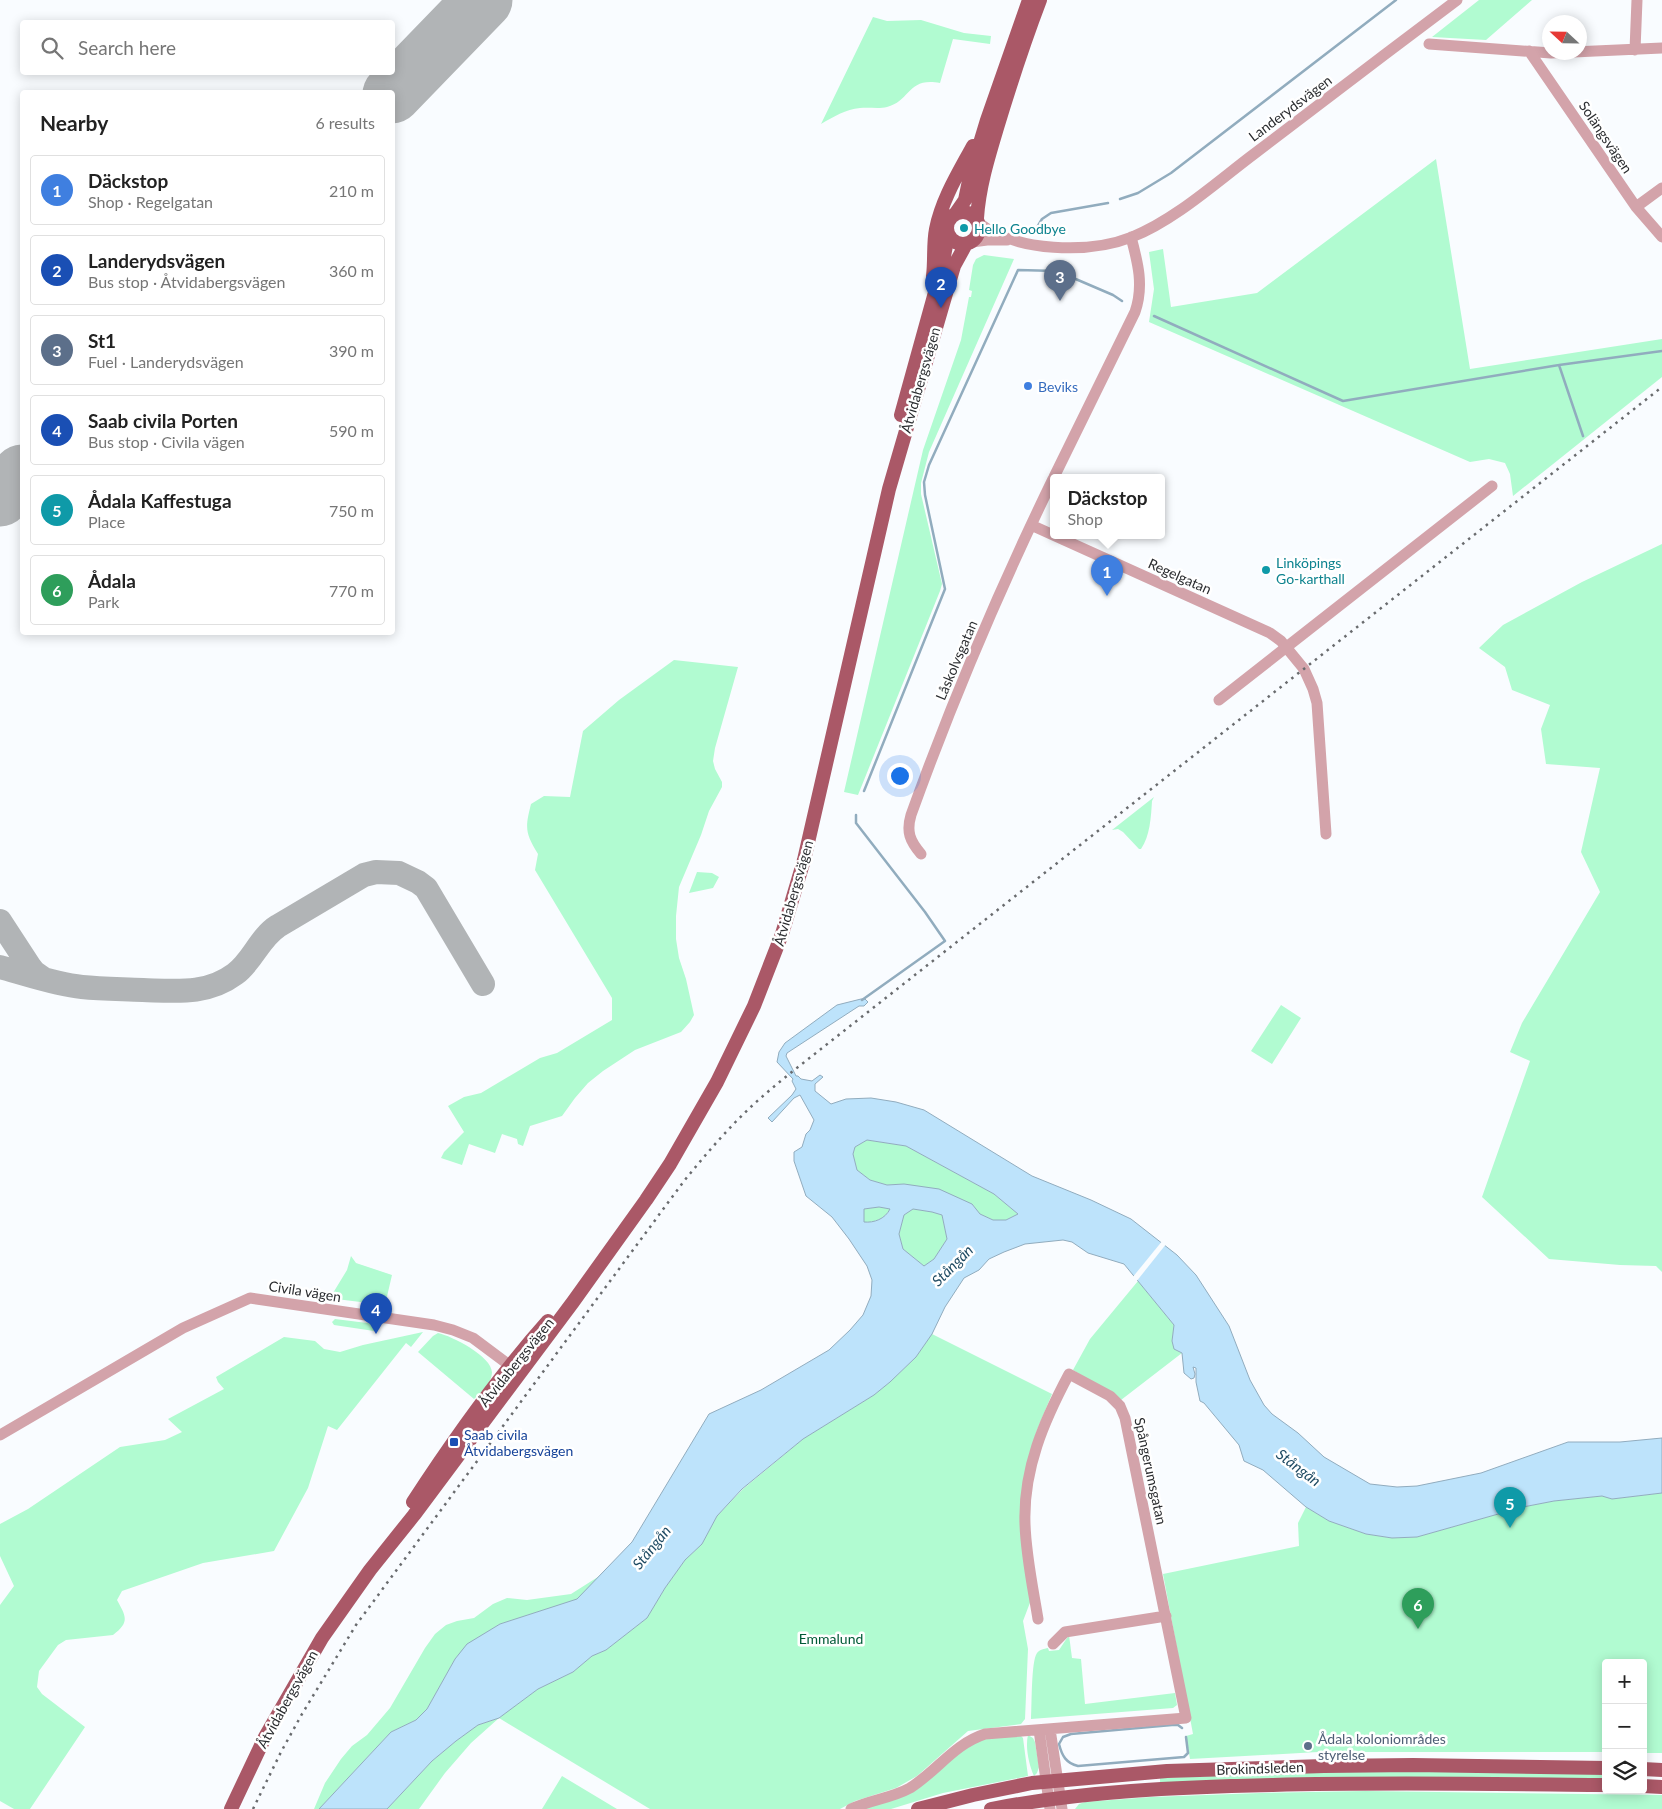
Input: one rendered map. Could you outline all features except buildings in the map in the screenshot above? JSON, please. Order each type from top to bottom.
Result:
[{"type":"main road","name":"Åtvidabergsvägen","points":[[956,213],[965,200],[970,176],[987,120],[1029,0]]},
{"type":"main road","points":[[978,220],[967,212],[956,213],[948,222],[948,235],[954,242],[969,243],[978,235],[982,181],[988,157],[1040,0]]},
{"type":"main road","name":"Åtvidabergsvägen","points":[[928,314],[934,240],[939,217],[947,196],[987,120]]},
{"type":"main road","name":"Åtvidabergsvägen","points":[[889,489],[891,458],[942,267],[948,235]]},
{"type":"main road","name":"Åtvidabergsvägen","points":[[231,1809],[265,1738],[322,1638],[370,1570],[414,1515],[515,1369],[603,1258],[646,1200],[695,1122],[730,1058],[769,970],[785,924],[806,851],[889,489],[954,266],[969,243]]},
{"type":"main road","name":"Brokindsleden","points":[[918,1809],[973,1795],[1052,1780],[1167,1771],[1414,1765],[1602,1768]]},
{"type":"main road","points":[[1647,1769],[1662,1770]]},
{"type":"main road","name":"Brokindsleden","points":[[991,1809],[1055,1804],[1082,1795],[1182,1787],[1328,1783],[1602,1785]]},
{"type":"main road","points":[[1647,1786],[1662,1787]]},
{"type":"street","name":"Landerydsvägen","points":[[978,220],[991,231],[1019,241],[1043,246],[1090,246],[1131,237],[1164,220],[1195,199],[1457,0]]},
{"type":"street","points":[[1636,50],[1637,0]]},
{"type":"street","points":[[1429,44],[1568,54],[1662,48]]},
{"type":"street","name":"Solängsvägen","points":[[1529,51],[1636,207],[1662,237]]},
{"type":"street","points":[[1636,207],[1662,188]]},
{"type":"street","name":"Låskolvsgatan","points":[[1056,474],[1132,320],[1138,304],[1140,281],[1131,237]]},
{"type":"street","name":"Landerydsvägen","points":[[969,243],[998,240],[1019,241]]},
{"type":"street","name":"Låskolvsgatan","points":[[921,854],[911,842],[908,834],[911,815],[957,696],[1031,525],[1050,486]]},
{"type":"street","points":[[1219,700],[1492,486]]},
{"type":"street","name":"Regelgatan","points":[[1031,525],[1050,534]]},
{"type":"street","name":"Regelgatan","points":[[1062,539],[1270,634],[1286,648],[1309,679],[1317,703],[1326,834]]},
{"type":"street","name":"Civila vägen","points":[[0,1435],[183,1328],[250,1298],[434,1325],[453,1330],[473,1338],[515,1369]]},
{"type":"street","name":"Spångerumsgatan","points":[[851,1809],[904,1791],[919,1781],[962,1744],[972,1738],[985,1734],[1186,1718],[1128,1434],[1120,1406],[1110,1396],[1068,1374],[1041,1432],[1032,1460],[1026,1489],[1024,1523],[1038,1620]]},
{"type":"street","points":[[1053,1644],[1065,1632],[1166,1616]]},
{"type":"street","points":[[1045,1730],[1055,1804]]},
{"type":"street","points":[[1069,1809],[1076,1799],[1082,1795]]},
{"type":"green space","points":[[1479,0],[1532,0],[1486,40],[1432,37]]},
{"type":"green space","points":[[873,17],[887,21],[921,20],[964,33],[991,36],[990,44],[953,39],[940,83],[921,83],[895,104],[884,108],[850,110],[821,124]]},
{"type":"green space","points":[[1436,159],[1470,369],[1662,339],[1662,377],[1513,496],[1510,474],[1505,463],[1489,459],[1470,462],[1149,322],[1154,289],[1149,252],[1163,249],[1171,307],[1257,293]]},
{"type":"green space","points":[[984,255],[1014,259],[929,452],[921,483],[921,494],[942,584],[858,795],[844,792],[923,450],[961,340],[969,297],[971,297],[972,291],[969,290],[973,265],[976,259]]},
{"type":"green space","points":[[1662,544],[1662,1272],[1656,1266],[1549,1259],[1482,1197],[1530,1061],[1510,1052],[1522,1023],[1600,892],[1581,852],[1600,768],[1546,764],[1541,729],[1550,705],[1512,690],[1505,667],[1479,648],[1503,625],[1582,582]]},
{"type":"green space","points":[[674,660],[738,667],[713,761],[722,782],[722,787],[709,811],[679,887],[676,939],[694,1015],[681,1032],[635,1050],[603,1071],[588,1083],[562,1116],[530,1126],[523,1146],[518,1144],[517,1139],[502,1134],[495,1153],[469,1144],[462,1165],[441,1158],[444,1152],[464,1132],[448,1106],[464,1097],[481,1093],[540,1058],[557,1053],[612,1020],[612,998],[535,870],[538,854],[528,835],[528,819],[531,804],[544,796],[570,797],[583,731],[619,700]]},
{"type":"green space","points":[[1154,797],[1148,832],[1144,844],[1139,849],[1123,832],[1118,829],[1112,830]]},
{"type":"green space","points":[[697,872],[712,873],[719,877],[713,888],[689,893]]},
{"type":"green space","points":[[1281,1005],[1301,1018],[1272,1064],[1251,1051]]},
{"type":"green space","points":[[867,1140],[906,1146],[994,1194],[1018,1214],[1006,1220],[993,1220],[980,1214],[972,1204],[904,1184],[887,1185],[870,1180],[857,1170],[853,1154],[855,1147]]},
{"type":"green space","points":[[879,1207],[890,1209],[879,1220],[864,1222],[864,1209]]},
{"type":"green space","points":[[913,1209],[942,1215],[947,1239],[934,1259],[924,1266],[903,1249],[899,1234],[904,1215]]},
{"type":"green space","points":[[351,1256],[356,1263],[392,1275],[385,1305],[336,1299],[333,1297],[333,1293],[347,1270]]},
{"type":"green space","points":[[1138,1281],[1174,1325],[1172,1341],[1174,1349],[1182,1353],[1121,1400],[1073,1370],[1090,1339]]},
{"type":"green space","points":[[335,1319],[375,1324],[378,1327],[374,1331],[334,1325],[332,1322]]},
{"type":"green space","points":[[423,1332],[411,1347],[406,1343],[337,1430],[328,1426],[308,1488],[274,1551],[203,1563],[122,1591],[117,1600],[125,1618],[119,1630],[113,1635],[66,1640],[58,1645],[39,1671],[37,1687],[42,1694],[85,1727],[30,1809],[14,1809],[0,1801],[0,1605],[14,1586],[0,1556],[0,1524],[28,1509],[120,1447],[165,1440],[182,1432],[168,1419],[224,1389],[216,1377],[284,1337],[315,1341],[324,1349],[340,1352]]},
{"type":"green space","points":[[438,1333],[471,1348],[486,1360],[491,1367],[490,1381],[474,1399],[418,1352]]},
{"type":"green space","name":"Emmalund","points":[[932,1334],[1052,1394],[1029,1455],[1031,1600],[1023,1621],[1028,1649],[1025,1719],[1021,1724],[968,1731],[917,1776],[896,1788],[855,1801],[840,1809],[650,1809],[499,1718],[538,1689],[573,1672],[592,1656],[606,1650],[647,1618],[685,1560],[702,1544],[717,1516],[743,1489],[803,1439],[874,1395],[890,1382],[916,1357]]},
{"type":"green space","points":[[1662,1493],[1662,1753],[1647,1753],[1647,1659],[1602,1659],[1602,1752],[1318,1752],[1190,1759],[1186,1736],[1193,1734],[1163,1574],[1299,1546],[1298,1523],[1306,1507],[1329,1521],[1366,1534],[1392,1538],[1417,1537],[1523,1507],[1554,1501],[1602,1496],[1612,1499]]},
{"type":"green space","points":[[601,1575],[577,1600],[500,1624],[468,1644],[455,1659],[427,1709],[416,1720],[391,1732],[319,1809],[314,1809],[325,1783],[341,1759],[352,1746],[367,1735],[390,1708],[425,1648],[435,1634],[446,1625],[474,1618],[493,1604],[507,1598],[527,1600],[571,1594]]},
{"type":"green space","points":[[1069,1635],[1072,1658],[1081,1659],[1085,1704],[1175,1693],[1177,1705],[1173,1708],[1031,1719],[1033,1674],[1037,1653],[1048,1648],[1049,1651],[1059,1650]]},
{"type":"green space","points":[[499,1718],[471,1743],[445,1773],[419,1809],[387,1809],[432,1761],[456,1741],[478,1725]]},
{"type":"green space","points":[[1028,1735],[1035,1742],[1039,1767],[1034,1776],[1028,1756]]},
{"type":"green space","points":[[1021,1736],[1023,1738],[1028,1776],[943,1793],[891,1809],[861,1809],[895,1798],[965,1746],[986,1738]]},
{"type":"green space","points":[[1308,1772],[1602,1774],[1602,1779],[1272,1779],[1160,1783],[1160,1778]]},
{"type":"green space","points":[[562,1776],[617,1809],[542,1809]]},
{"type":"green space","points":[[1366,1791],[1662,1795],[1662,1809],[1075,1809],[1079,1804],[1085,1802],[1151,1797]]},
{"type":"water","name":"Stångån","points":[[861,999],[865,999],[868,1002],[787,1053],[786,1056],[796,1076],[812,1081],[820,1075],[823,1077],[815,1084],[815,1091],[831,1104],[846,1099],[871,1098],[896,1102],[924,1110],[1032,1176],[1131,1219],[1177,1255],[1196,1275],[1229,1326],[1250,1380],[1264,1405],[1272,1414],[1298,1433],[1324,1457],[1370,1484],[1397,1487],[1417,1486],[1481,1473],[1568,1442],[1620,1442],[1662,1438],[1662,1493],[1612,1499],[1602,1496],[1554,1501],[1523,1507],[1417,1537],[1392,1538],[1366,1534],[1329,1521],[1306,1507],[1263,1470],[1244,1461],[1239,1445],[1204,1403],[1200,1401],[1196,1382],[1196,1368],[1193,1367],[1194,1378],[1191,1379],[1184,1373],[1182,1353],[1174,1349],[1172,1341],[1174,1325],[1124,1264],[1088,1253],[1072,1242],[1063,1240],[1025,1244],[989,1259],[979,1270],[964,1278],[945,1307],[932,1334],[916,1357],[890,1382],[874,1395],[803,1439],[742,1489],[717,1516],[702,1544],[685,1560],[647,1618],[606,1650],[592,1656],[573,1672],[538,1689],[499,1718],[478,1725],[456,1741],[432,1761],[387,1809],[319,1809],[391,1732],[416,1720],[427,1709],[455,1659],[467,1644],[500,1624],[577,1599],[632,1542],[709,1414],[761,1390],[829,1350],[863,1315],[871,1296],[872,1280],[867,1266],[832,1217],[806,1196],[794,1161],[794,1152],[802,1147],[806,1134],[814,1120],[800,1095],[794,1098],[772,1122],[768,1118],[796,1089],[792,1081],[793,1079],[777,1062],[779,1052],[785,1043],[837,1005]],"holes":[[[867,1140],[906,1146],[994,1194],[1018,1214],[1006,1220],[993,1220],[980,1214],[972,1204],[939,1189],[904,1184],[887,1185],[870,1180],[857,1170],[853,1154],[855,1147]],[[879,1207],[890,1209],[882,1218],[868,1222],[864,1222],[864,1209]],[[913,1209],[942,1215],[947,1239],[934,1259],[924,1266],[903,1249],[899,1234],[904,1215]]]},
{"type":"pier","points":[[1163,1240],[1167,1243],[1136,1282],[1132,1278]]},
{"type":"waterway","points":[[1120,199],[1138,193],[1171,173],[1396,0]]},
{"type":"waterway","points":[[1036,229],[1042,219],[1051,213],[1108,203]]},
{"type":"waterway","points":[[864,791],[945,589],[925,495],[924,482],[929,465],[1018,270],[1057,271],[1113,295],[1122,301]]},
{"type":"waterway","points":[[1154,316],[1343,401],[1559,365],[1662,351]]},
{"type":"waterway","points":[[1559,365],[1583,436]]},
{"type":"waterway","points":[[856,815],[856,823],[945,941],[862,1000]]},
{"type":"waterway","points":[[1182,1728],[1178,1725],[1172,1725],[1071,1734],[1063,1737],[1059,1744],[1065,1758],[1070,1763],[1078,1766],[1184,1757],[1188,1753],[1186,1737]]},
{"type":"taxiway","points":[[0,967],[72,986],[167,991],[202,989],[213,986],[235,974],[247,963],[271,931],[278,926],[364,875],[376,872],[399,873],[426,888],[483,984]]},
{"type":"taxiway","points":[[0,921],[30,967],[44,979]]},
{"type":"runway","points":[[395,91],[483,0]]},
{"type":"runway","points":[[0,497],[20,476]]},
{"type":"railway","points":[[253,1809],[302,1714],[356,1625],[684,1181],[736,1122],[799,1066],[1662,387]]},
{"type":"place","name":"Hello Goodbye","points":[[964,228]]},
{"type":"place","name":"St1","points":[[1060,301]]},
{"type":"place","name":"Landerydsvägen","points":[[941,308]]},
{"type":"place","name":"Beviks","points":[[1028,386]]},
{"type":"place","name":"Linköpings Go-karthall","points":[[1266,570]]},
{"type":"place","name":"Däckstop","points":[[1107,596]]},
{"type":"place","name":"Saab civila Porten","points":[[376,1334]]},
{"type":"place","name":"Saab civila Åtvidabergsvägen","points":[[454,1442]]},
{"type":"place","name":"Ådala Kaffestuga","points":[[1510,1528]]},
{"type":"place","name":"Ådala","points":[[1418,1629]]},
{"type":"place","name":"Ådala koloniområdes styrelse","points":[[1308,1746]]}]
